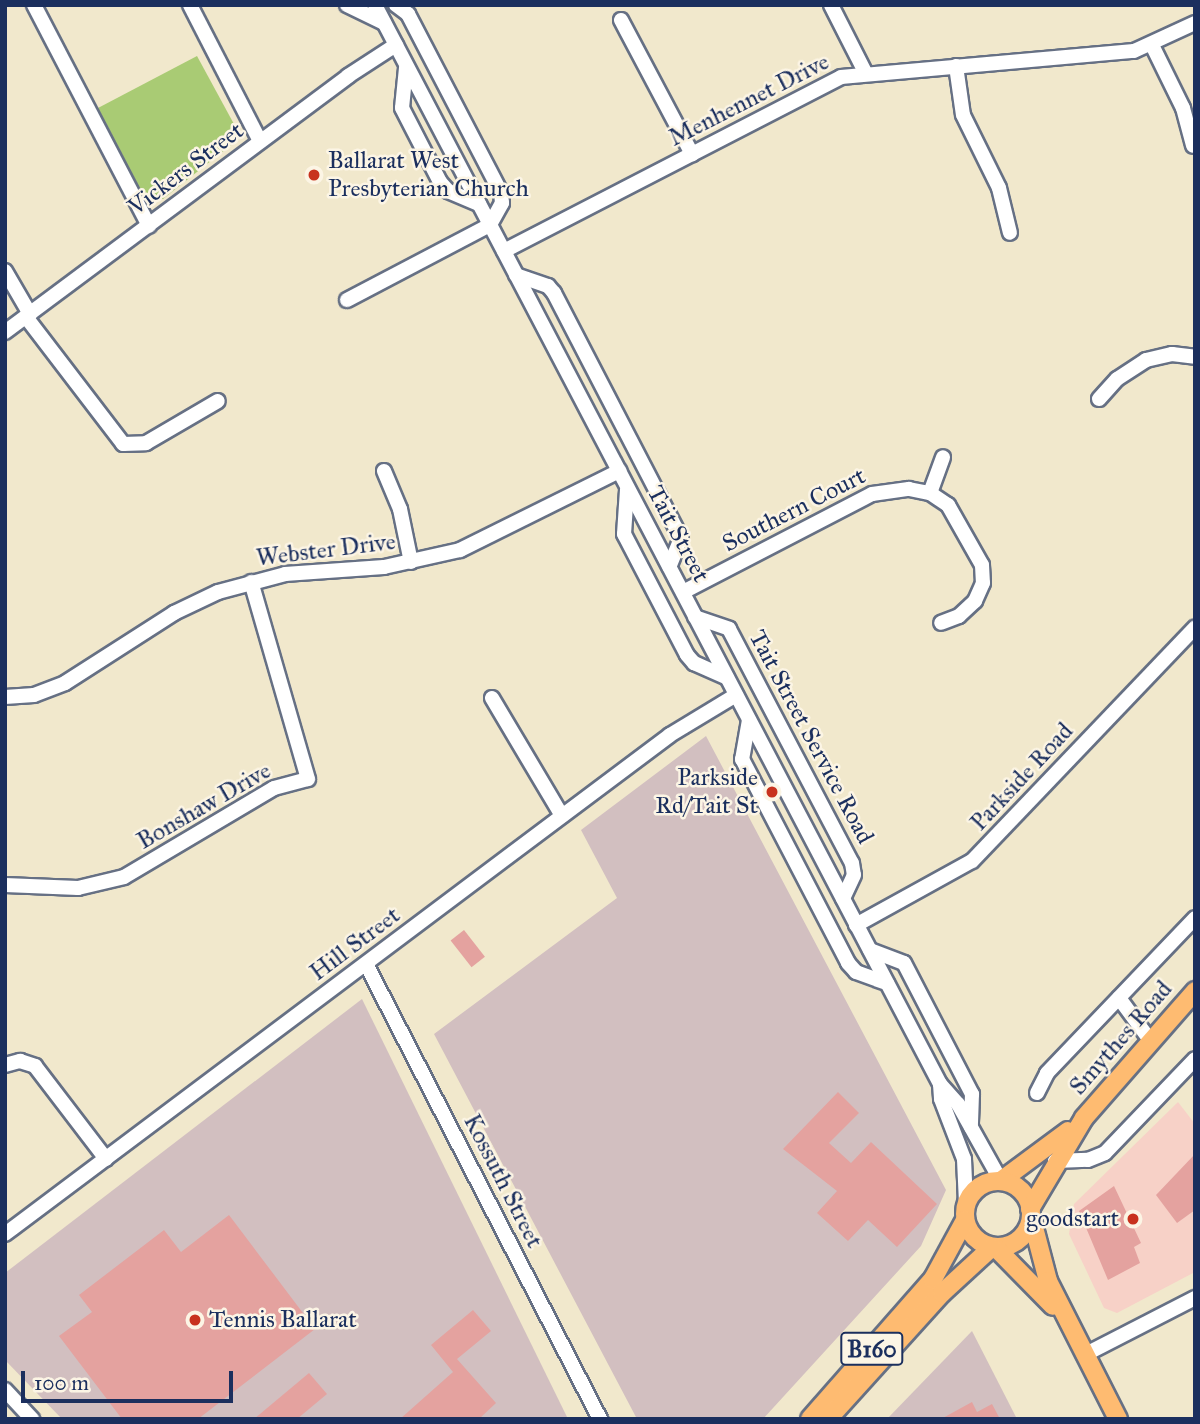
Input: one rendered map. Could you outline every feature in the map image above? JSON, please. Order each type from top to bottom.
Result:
[{"type":"main road","name":"Smythes Road","points":[[1030,1212],[1055,1161],[1084,1118],[1195,991]]},
{"type":"main road","name":"Smythes Road","points":[[1001,1180],[1084,1118]]},
{"type":"main road","name":"B160","points":[[810,1419],[933,1279],[980,1186],[1001,1180]]},
{"type":"main road","points":[[1001,1180],[1021,1190],[1030,1212],[1043,1268],[1118,1419]]},
{"type":"main road","points":[[965,1212],[972,1234],[993,1248],[1035,1285],[1072,1331]]},
{"type":"main road","name":"B160","points":[[828,1419],[948,1287],[993,1248],[1017,1241],[1030,1212]]},
{"type":"street","points":[[34,5],[149,226]]},
{"type":"street","points":[[190,5],[260,141]]},
{"type":"street","points":[[347,5],[384,23]]},
{"type":"street","name":"Tait Street","points":[[375,5],[940,1084],[954,1098],[1001,1180]]},
{"type":"street","points":[[347,300],[490,225],[502,203],[501,192],[410,17],[396,5]]},
{"type":"street","points":[[831,5],[866,74]]},
{"type":"street","points":[[621,20],[692,154]]},
{"type":"street","name":"Menhennet Drive","points":[[504,251],[836,79],[866,74],[1134,51],[1195,23]]},
{"type":"street","name":"Vickers Street","points":[[5,332],[260,141],[396,45]]},
{"type":"street","points":[[1152,45],[1183,108],[1192,146]]},
{"type":"street","points":[[406,63],[402,108],[440,182],[448,191],[479,204]]},
{"type":"street","points":[[956,66],[963,115],[999,188],[1010,233]]},
{"type":"street","points":[[5,271],[28,316],[123,444],[146,443],[218,401]]},
{"type":"street","points":[[516,275],[548,286],[554,293],[680,536],[669,567]]},
{"type":"street","points":[[1099,400],[1139,363],[1165,355],[1195,356]]},
{"type":"street","points":[[941,623],[959,616],[975,601],[983,570],[975,546],[956,515],[930,493],[943,457]]},
{"type":"street","points":[[384,471],[400,509],[411,562]]},
{"type":"street","name":"Webster Drive","points":[[5,697],[56,688],[186,606],[251,582],[293,573],[411,562],[493,537],[619,471]]},
{"type":"street","points":[[626,485],[623,532],[687,655],[694,663],[728,679]]},
{"type":"street","name":"Southern Court","points":[[683,592],[872,494],[898,488],[930,493]]},
{"type":"street","name":"Bonshaw Drive","points":[[5,885],[74,888],[124,877],[274,788],[308,779],[251,582]]},
{"type":"street","name":"Tait Street Service Road","points":[[695,617],[729,629],[833,826],[854,871],[843,899]]},
{"type":"street","name":"Parkside Road","points":[[856,925],[972,862],[1195,628]]},
{"type":"street","name":"Hill Street","points":[[5,1234],[670,735],[736,695]]},
{"type":"street","points":[[492,698],[562,816]]},
{"type":"street","name":"Tait Street Service Road","points":[[749,720],[741,759],[849,965],[887,982]]},
{"type":"street","points":[[1037,1093],[1045,1076],[1195,918]]},
{"type":"street","points":[[870,950],[904,963],[972,1094],[972,1132]]},
{"type":"street","name":"Kossuth Street","points":[[366,964],[600,1419]]},
{"type":"street","points":[[1119,998],[1150,1040]]},
{"type":"street","points":[[1055,1161],[1092,1160],[1105,1153],[1195,1059]]},
{"type":"street","points":[[5,1065],[20,1061],[37,1068],[106,1158]]},
{"type":"street","name":"Tait Street","points":[[940,1084],[942,1102],[964,1159],[965,1212]]},
{"type":"street","points":[[1084,1355],[1195,1298]]},
{"type":"street","points":[[5,1390],[32,1419]]},
{"type":"shaded area","points":[[706,736],[946,1190],[921,1246],[763,1419],[637,1419],[434,1034],[617,898],[581,830]]},
{"type":"shaded area","points":[[362,999],[568,1419],[62,1419],[5,1360],[5,1273]]},
{"type":"shaded area","name":"goodstart","points":[[1178,1102],[1195,1124],[1195,1272],[1117,1313],[1104,1308],[1069,1234],[1074,1204]]},
{"type":"shaded area","points":[[972,1331],[1017,1419],[887,1419]]},
{"type":"green space","points":[[197,56],[241,137],[163,199],[150,199],[141,191],[98,108]]},
{"type":"building","points":[[464,930],[485,957],[472,967],[451,940]]},
{"type":"building","points":[[838,1092],[859,1113],[829,1143],[851,1163],[871,1142],[937,1204],[897,1247],[868,1220],[848,1241],[817,1213],[837,1191],[783,1149]]},
{"type":"building","points":[[1195,1154],[1195,1210],[1177,1223],[1156,1195]]},
{"type":"building","points":[[1114,1186],[1141,1243],[1134,1247],[1140,1263],[1108,1280],[1079,1211]]},
{"type":"building","name":"Tennis Ballarat","points":[[229,1215],[315,1329],[198,1419],[122,1419],[59,1336],[92,1312],[79,1295],[164,1230],[181,1252]]},
{"type":"building","points":[[473,1310],[491,1331],[457,1359],[496,1403],[479,1419],[400,1419],[453,1372],[431,1345]]},
{"type":"building","points":[[309,1373],[327,1394],[297,1419],[254,1419]]},
{"type":"building","points":[[972,1402],[977,1412],[992,1404],[1000,1419],[941,1419]]},
{"type":"place","name":"Ballarat West Presbyterian Church","points":[[314,175]]},
{"type":"place","name":"Parkside Rd/Tait St","points":[[772,792]]},
{"type":"place","name":"goodstart","points":[[1133,1219]]},
{"type":"place","name":"Tennis Ballarat","points":[[195,1320]]}]
